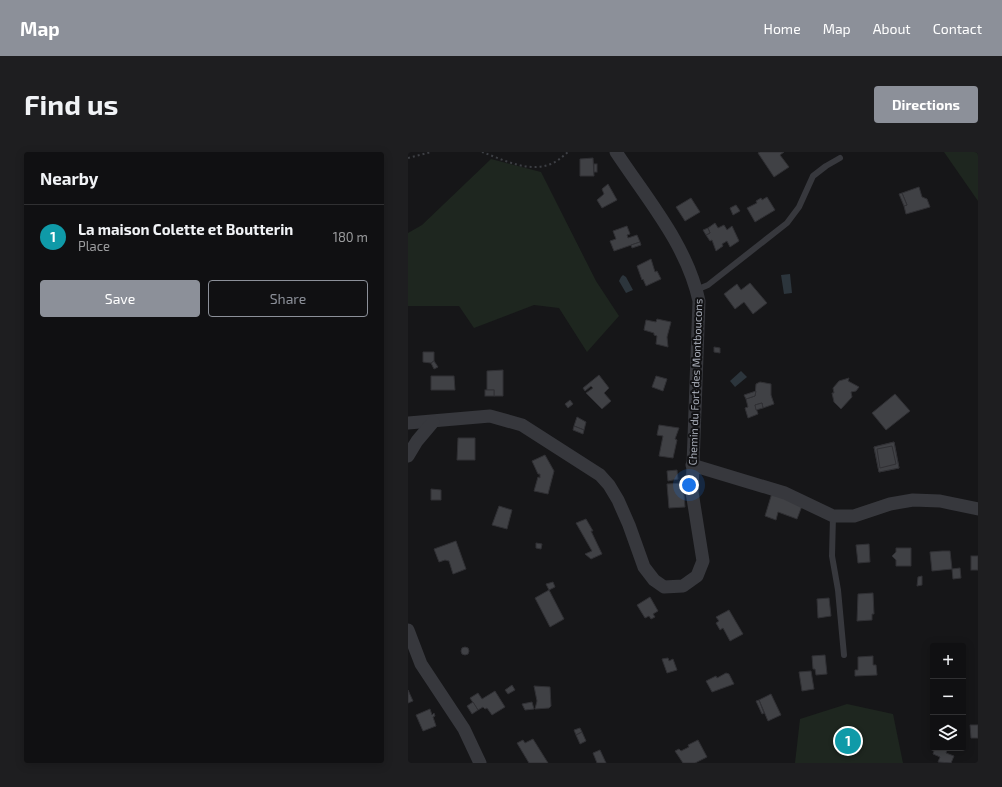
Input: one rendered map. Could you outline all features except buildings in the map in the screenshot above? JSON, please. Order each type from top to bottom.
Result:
[{"type":"street","name":"Chemin du Fort des Montboucons","points":[[408,423],[434,422],[466,416],[490,416],[522,425],[600,475],[610,485],[630,525],[644,567],[654,580],[664,586],[683,586],[697,576],[704,561],[692,492],[699,301],[680,250],[616,152]]},
{"type":"street","points":[[408,456],[417,441],[434,422]]},
{"type":"street","points":[[692,465],[785,493],[834,516],[854,516],[890,504],[913,500],[940,501],[978,508]]},
{"type":"street","points":[[408,630],[420,664],[464,729],[480,763]]},
{"type":"lane","name":"Chemin du Fort des Montboucons","points":[[696,290],[708,285],[787,223],[799,207],[813,176],[840,158]]},
{"type":"lane","points":[[834,516],[832,556],[838,590],[844,654]]},
{"type":"path","points":[[408,158],[431,152]]},
{"type":"path","points":[[482,152],[517,165],[538,168],[553,163],[568,152]]},
{"type":"shaded area","points":[[944,152],[978,152],[978,201]]},
{"type":"shaded area","points":[[491,159],[541,172],[596,281],[619,316],[587,352],[559,308],[534,305],[474,328],[459,306],[408,306],[408,233],[422,225]]},
{"type":"shaded area","points":[[790,274],[792,293],[784,294],[781,275]]},
{"type":"shaded area","points":[[623,275],[626,277],[633,290],[626,293],[619,281]]},
{"type":"shaded area","points":[[741,371],[747,377],[735,387],[730,381]]},
{"type":"shaded area","points":[[847,704],[893,714],[903,763],[795,763],[800,719]]},
{"type":"place","name":"La maison Colette et Boutterin","points":[[848,741]]}]
